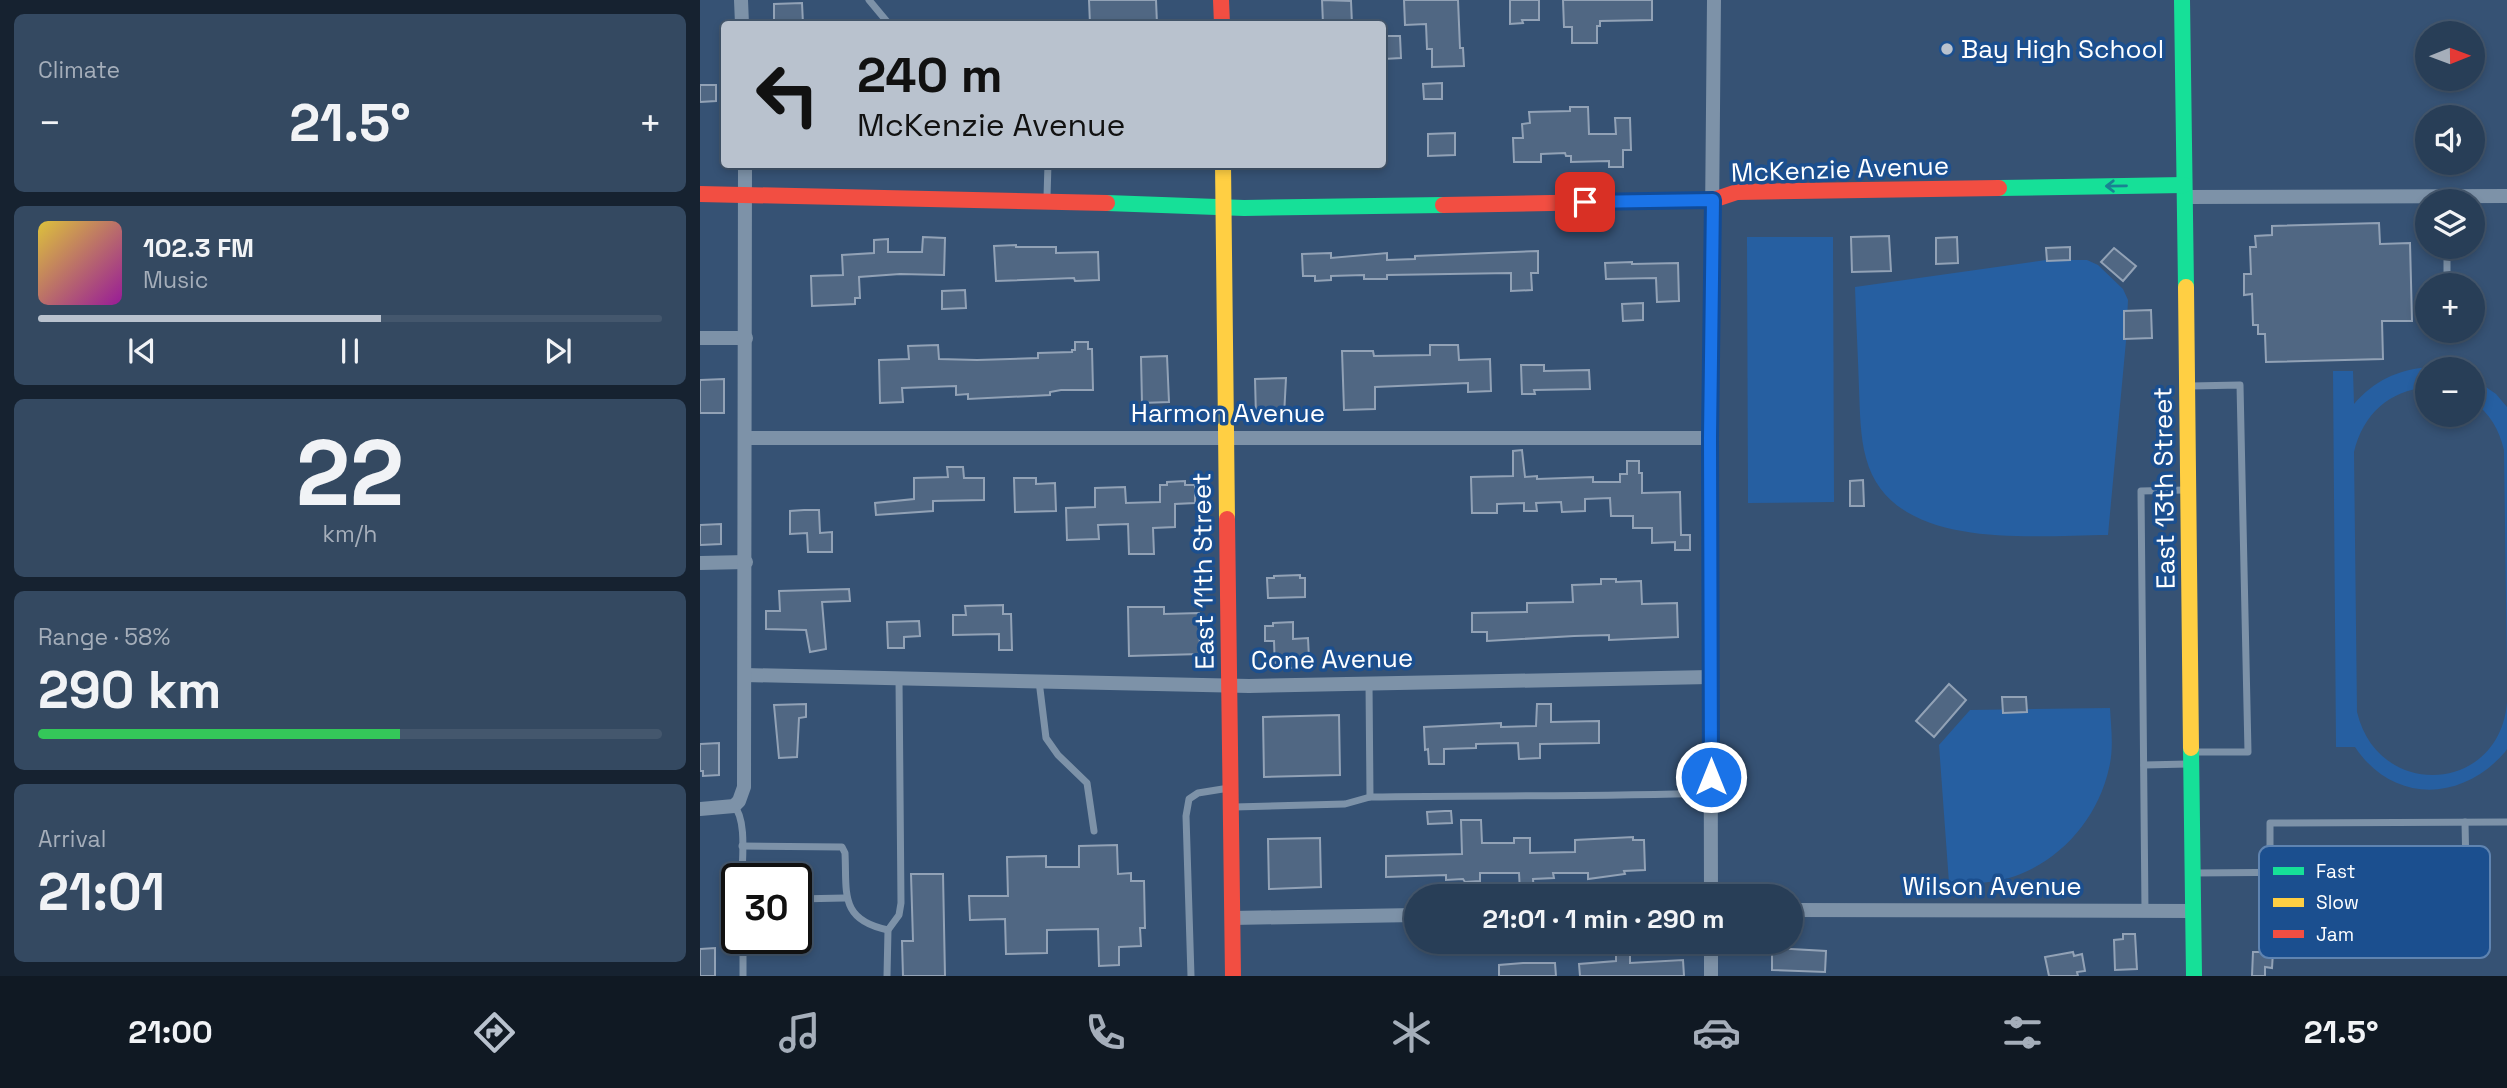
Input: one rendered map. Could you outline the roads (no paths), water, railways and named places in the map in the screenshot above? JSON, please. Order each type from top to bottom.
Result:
[{"type":"street","points":[[741,0],[742,21]]},
{"type":"street","points":[[1221,0],[1222,21]]},
{"type":"street","points":[[1711,884],[1710,438],[1714,0]]},
{"type":"street","name":"East 13th Street","points":[[2182,0],[2194,976]]},
{"type":"street","points":[[700,810],[737,804],[744,788],[745,168]]},
{"type":"street","name":"East 11th Street","points":[[1223,168],[1233,976]]},
{"type":"street","name":"McKenzie Avenue","points":[[700,194],[1224,207],[1713,200],[1737,192],[2184,191],[2415,198]]},
{"type":"street","name":"McKenzie Avenue","points":[[2485,197],[2507,196]]},
{"type":"street","points":[[700,338],[746,338]]},
{"type":"street","name":"Harmon Avenue","points":[[746,438],[1710,438]]},
{"type":"street","points":[[700,563],[746,562]]},
{"type":"street","name":"Cone Avenue","points":[[745,675],[1229,685],[1710,677]]},
{"type":"street","name":"Wilson Avenue","points":[[1803,910],[2194,911]]},
{"type":"street","points":[[1232,918],[1404,915]]},
{"type":"street","points":[[1711,954],[1711,976]]},
{"type":"lane","points":[[869,0],[886,21]]},
{"type":"lane","points":[[1047,201],[1048,168]]},
{"type":"lane","points":[[2144,765],[2248,751],[2240,385],[2186,386]]},
{"type":"lane","points":[[2145,911],[2141,491],[2189,490]]},
{"type":"lane","points":[[887,976],[888,930],[899,915],[901,903],[899,678]]},
{"type":"lane","points":[[1039,681],[1046,738],[1058,755],[1087,783],[1094,831]]},
{"type":"lane","points":[[1369,683],[1370,797]]},
{"type":"lane","points":[[1191,976],[1186,816],[1189,799],[1198,793],[1230,788]]},
{"type":"lane","points":[[1230,807],[1345,804],[1370,797],[1506,794],[1634,797],[1711,793]]},
{"type":"lane","points":[[737,804],[742,820],[742,863]]},
{"type":"lane","points":[[2465,822],[2465,846]]},
{"type":"lane","points":[[2270,846],[2270,823],[2507,822]]},
{"type":"lane","points":[[742,846],[842,847],[845,853],[845,898],[861,920],[873,927],[888,930]]},
{"type":"lane","points":[[2193,873],[2259,873]]},
{"type":"lane","points":[[812,899],[845,898]]},
{"type":"lane","points":[[743,954],[743,976]]},
{"type":"place","name":"Bay High School","points":[[1947,49]]}]
